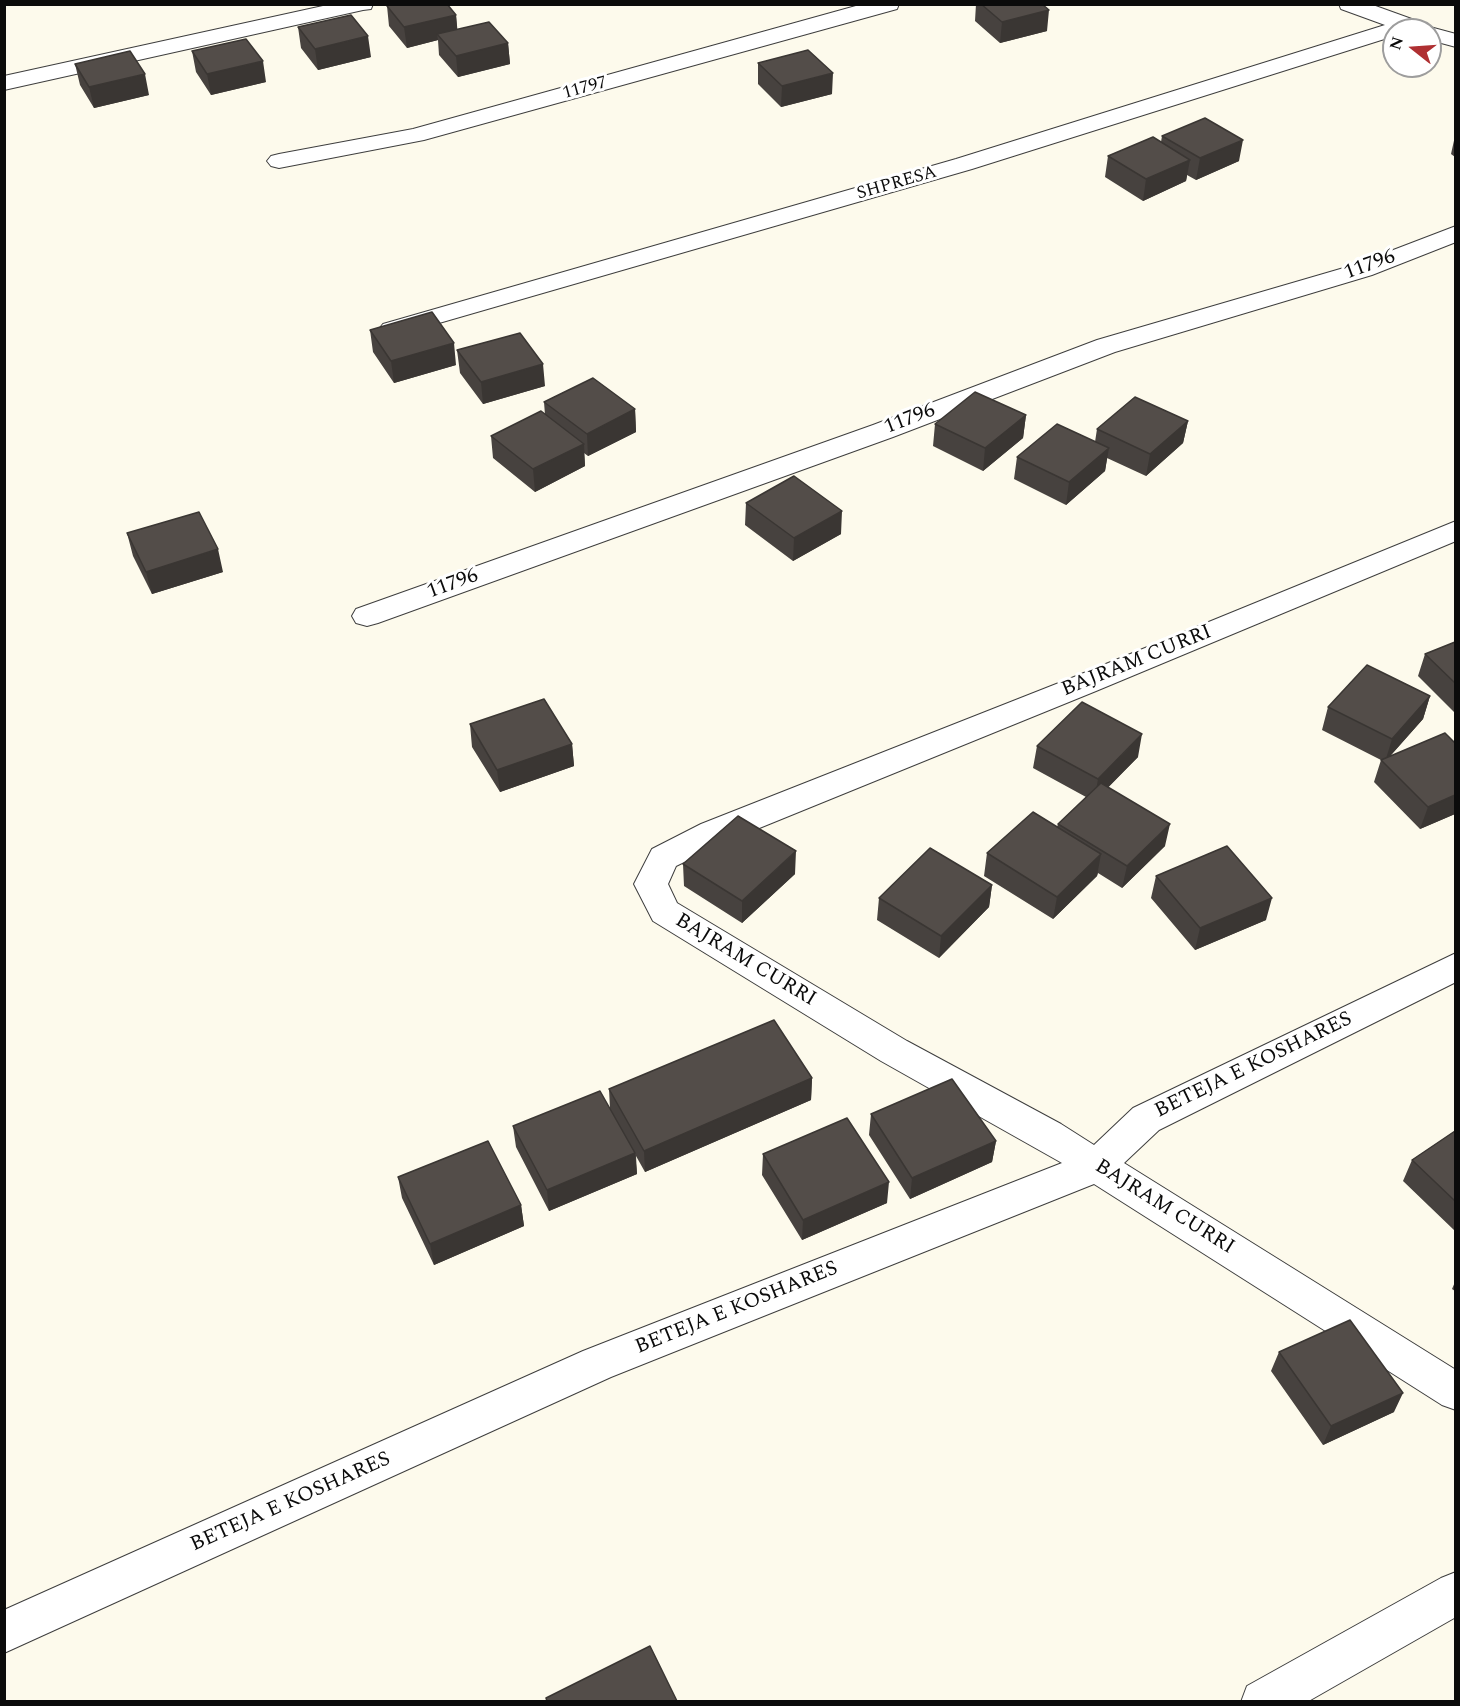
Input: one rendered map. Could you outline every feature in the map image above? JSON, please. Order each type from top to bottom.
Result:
[{"type":"street","points":[[4,83],[363,4]]},
{"type":"street","name":"11797","points":[[279,161],[416,135],[889,4]]},
{"type":"street","points":[[1349,4],[1389,18]]},
{"type":"street","name":"SHPRESA","points":[[384,331],[964,165],[1382,37]]},
{"type":"street","name":"11796","points":[[367,616],[883,431],[1106,346],[1363,270],[1455,233]]},
{"type":"street","name":"BAJRAM CURRI","points":[[1455,530],[1085,684],[713,833],[664,858],[651,884],[665,912],[894,1051],[1048,1135],[1455,1392]]},
{"type":"street","name":"BETEJA E KOSHARES","points":[[4,1632],[597,1364],[1097,1166],[1146,1119],[1455,966]]},
{"type":"street","points":[[1263,1701],[1455,1593]]},
{"type":"building","points":[[392,4],[447,4],[456,15],[404,27],[387,6]]},
{"type":"building","points":[[981,4],[1042,4],[1049,10],[1002,22]]},
{"type":"building","points":[[351,15],[368,36],[315,49],[298,27]]},
{"type":"building","points":[[489,22],[508,43],[456,56],[437,34]]},
{"type":"building","points":[[246,39],[263,61],[207,74],[192,51]]},
{"type":"building","points":[[808,50],[833,73],[782,86],[758,63]]},
{"type":"building","points":[[130,51],[145,74],[89,87],[75,64]]},
{"type":"building","points":[[1205,118],[1243,140],[1200,158],[1162,136]]},
{"type":"building","points":[[1153,137],[1190,160],[1146,179],[1108,156]]},
{"type":"building","points":[[432,312],[454,343],[391,361],[370,330]]},
{"type":"building","points":[[520,333],[543,364],[481,382],[457,350]]},
{"type":"building","points":[[593,378],[635,409],[587,434],[544,402]]},
{"type":"building","points":[[975,392],[1026,415],[985,448],[935,424]]},
{"type":"building","points":[[1135,397],[1188,421],[1150,454],[1097,429]]},
{"type":"building","points":[[541,411],[584,444],[533,469],[491,436]]},
{"type":"building","points":[[1057,424],[1109,448],[1069,482],[1017,457]]},
{"type":"building","points":[[794,476],[842,511],[794,538],[746,503]]},
{"type":"building","points":[[199,512],[218,549],[146,572],[127,533]]},
{"type":"building","points":[[1455,642],[1455,683],[1425,654]]},
{"type":"building","points":[[1367,665],[1430,696],[1392,739],[1328,707]]},
{"type":"building","points":[[544,699],[572,744],[497,770],[470,724]]},
{"type":"building","points":[[1082,702],[1142,734],[1098,779],[1037,746]]},
{"type":"building","points":[[1445,733],[1455,743],[1455,795],[1428,807],[1381,760]]},
{"type":"building","points":[[1101,783],[1170,824],[1127,866],[1058,824]]},
{"type":"building","points":[[1033,812],[1101,854],[1057,897],[987,853]]},
{"type":"building","points":[[738,816],[796,851],[742,901],[683,864]]},
{"type":"building","points":[[1227,846],[1272,898],[1200,928],[1156,876]]},
{"type":"building","points":[[930,848],[992,885],[941,936],[879,898]]},
{"type":"building","points":[[774,1020],[812,1078],[644,1151],[609,1089]]},
{"type":"building","points":[[952,1079],[996,1141],[912,1178],[871,1114]]},
{"type":"building","points":[[600,1091],[635,1153],[547,1190],[513,1126]]},
{"type":"building","points":[[847,1118],[889,1182],[803,1220],[763,1154]]},
{"type":"building","points":[[1455,1131],[1455,1201],[1412,1160]]},
{"type":"building","points":[[488,1141],[521,1205],[430,1244],[398,1177]]},
{"type":"building","points":[[1350,1320],[1403,1393],[1331,1426],[1279,1352]]},
{"type":"building","points":[[650,1646],[677,1701],[547,1701],[546,1698]]}]
